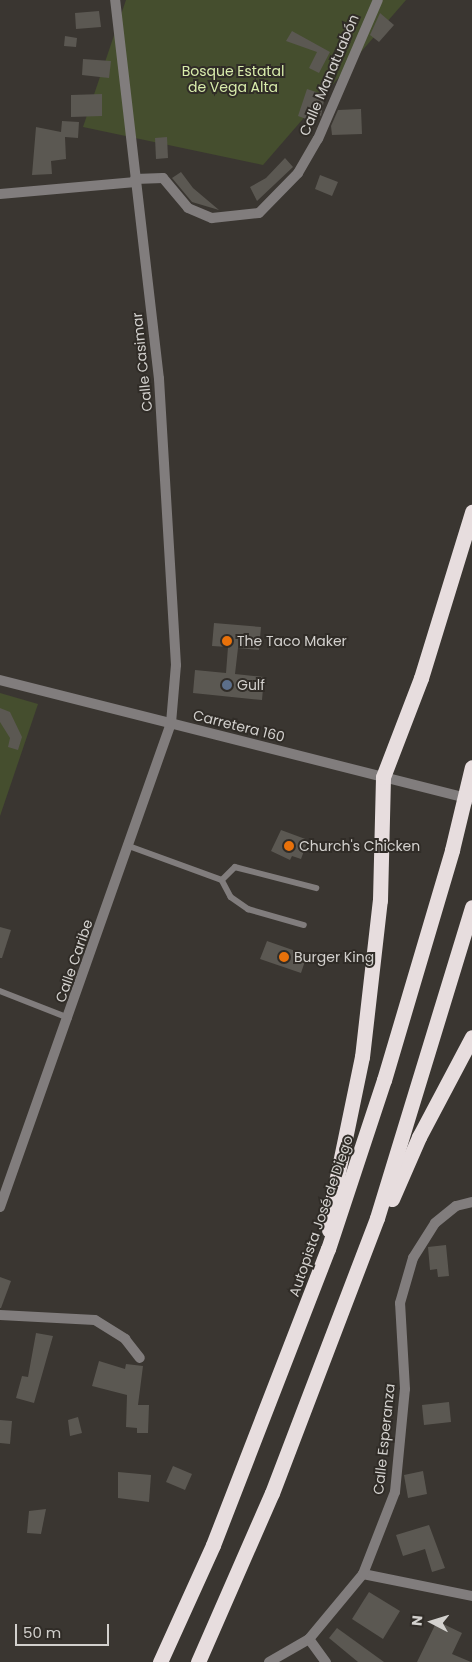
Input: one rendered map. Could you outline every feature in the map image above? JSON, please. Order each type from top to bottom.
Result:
[{"type":"highway","points":[[328,1249],[330,1211],[356,1099],[369,998],[380,900],[383,776],[421,678],[472,512]]},
{"type":"highway","name":"Autopista José de Diego","points":[[160,1662],[213,1545],[328,1249],[390,1061],[452,850],[472,767]]},
{"type":"highway","points":[[198,1662],[272,1493],[377,1218],[472,907]]},
{"type":"highway","points":[[377,1218],[390,1204],[419,1137],[472,1037]]},
{"type":"street","name":"Calle Casimar","points":[[115,0],[160,378],[176,664],[171,723]]},
{"type":"street","name":"Calle Manatuabón","points":[[0,194],[163,178],[188,208],[215,218],[259,212],[298,173],[318,139],[378,0]]},
{"type":"street","name":"Carretera 160","points":[[0,680],[472,800]]},
{"type":"street","name":"Calle Caribe","points":[[0,1207],[69,1018],[171,723]]},
{"type":"street","name":"Calle Esperanza","points":[[268,1662],[309,1639],[363,1574],[395,1492],[406,1389],[400,1303],[413,1258],[435,1223],[456,1206],[472,1202]]},
{"type":"street","points":[[0,1315],[94,1320],[126,1339],[140,1358]]},
{"type":"street","points":[[363,1574],[472,1596]]},
{"type":"street","points":[[309,1639],[326,1662]]},
{"type":"lane","points":[[129,846],[222,880],[231,897],[248,909],[304,925]]},
{"type":"lane","points":[[222,880],[235,866],[316,888]]},
{"type":"lane","points":[[0,991],[69,1018]]},
{"type":"green space","name":"Bosque Estatal de Vega Alta","points":[[126,0],[406,0],[263,165],[83,127]]},
{"type":"green space","points":[[0,693],[38,704],[0,816]]},
{"type":"building","points":[[99,11],[101,27],[76,29],[75,13]]},
{"type":"building","points":[[380,13],[394,25],[379,42],[370,35]]},
{"type":"building","points":[[292,31],[330,52],[319,73],[309,68],[317,52],[286,41]]},
{"type":"building","points":[[65,36],[77,38],[76,47],[64,46]]},
{"type":"building","points":[[83,59],[111,61],[109,78],[82,75]]},
{"type":"building","points":[[307,89],[325,95],[321,116],[312,112],[309,120],[298,116]]},
{"type":"building","points":[[102,94],[102,116],[71,117],[71,95]]},
{"type":"building","points":[[361,109],[362,134],[332,135],[331,126],[338,110]]},
{"type":"building","points":[[62,121],[79,122],[78,138],[65,137],[66,159],[51,161],[52,174],[32,175],[36,127],[61,132]]},
{"type":"building","points":[[167,137],[168,158],[156,159],[155,138]]},
{"type":"building","points":[[285,158],[293,167],[257,201],[250,187],[266,178]]},
{"type":"building","points":[[181,172],[193,188],[219,210],[192,202],[172,178]]},
{"type":"building","points":[[320,175],[338,182],[332,196],[315,189]]},
{"type":"building","points":[[214,623],[261,627],[259,650],[238,648],[235,674],[264,677],[262,700],[193,693],[195,670],[226,673],[228,647],[212,646]]},
{"type":"building","points":[[0,708],[10,712],[22,737],[18,750],[8,747],[10,738],[0,722]]},
{"type":"building","name":"Church's Chicken","points":[[281,830],[308,840],[301,859],[292,856],[290,860],[271,851]]},
{"type":"building","points":[[0,927],[11,930],[2,958],[0,958]]},
{"type":"building","name":"Burger King","points":[[267,941],[307,955],[301,973],[260,959]]},
{"type":"building","points":[[446,1245],[449,1276],[438,1277],[437,1269],[430,1270],[428,1247]]},
{"type":"building","points":[[0,1277],[11,1281],[1,1308],[0,1308]]},
{"type":"building","points":[[36,1333],[53,1336],[34,1403],[16,1398],[22,1376],[28,1377]]},
{"type":"building","points":[[99,1361],[125,1369],[126,1364],[143,1366],[138,1405],[149,1405],[148,1433],[137,1433],[137,1428],[126,1427],[127,1395],[92,1386]]},
{"type":"building","points":[[449,1402],[451,1422],[424,1425],[422,1405]]},
{"type":"building","points":[[78,1417],[82,1433],[70,1436],[68,1420]]},
{"type":"building","points":[[0,1420],[12,1421],[10,1444],[0,1443]]},
{"type":"building","points":[[173,1466],[192,1474],[185,1490],[166,1482]]},
{"type":"building","points":[[423,1471],[427,1494],[408,1498],[404,1475]]},
{"type":"building","points":[[118,1472],[151,1475],[149,1502],[118,1498]]},
{"type":"building","points":[[46,1509],[41,1534],[27,1533],[29,1511]]},
{"type":"building","points":[[429,1525],[445,1568],[432,1572],[425,1549],[403,1556],[396,1535]]},
{"type":"building","points":[[369,1592],[400,1611],[383,1639],[352,1619]]},
{"type":"building","points":[[437,1621],[462,1633],[452,1654],[471,1662],[417,1662]]},
{"type":"building","points":[[337,1628],[384,1662],[358,1662],[329,1638]]},
{"type":"place","name":"The Taco Maker","points":[[227,641]]},
{"type":"place","name":"Gulf","points":[[227,685]]},
{"type":"place","name":"Church's Chicken","points":[[289,846]]},
{"type":"place","name":"Burger King","points":[[284,957]]}]
